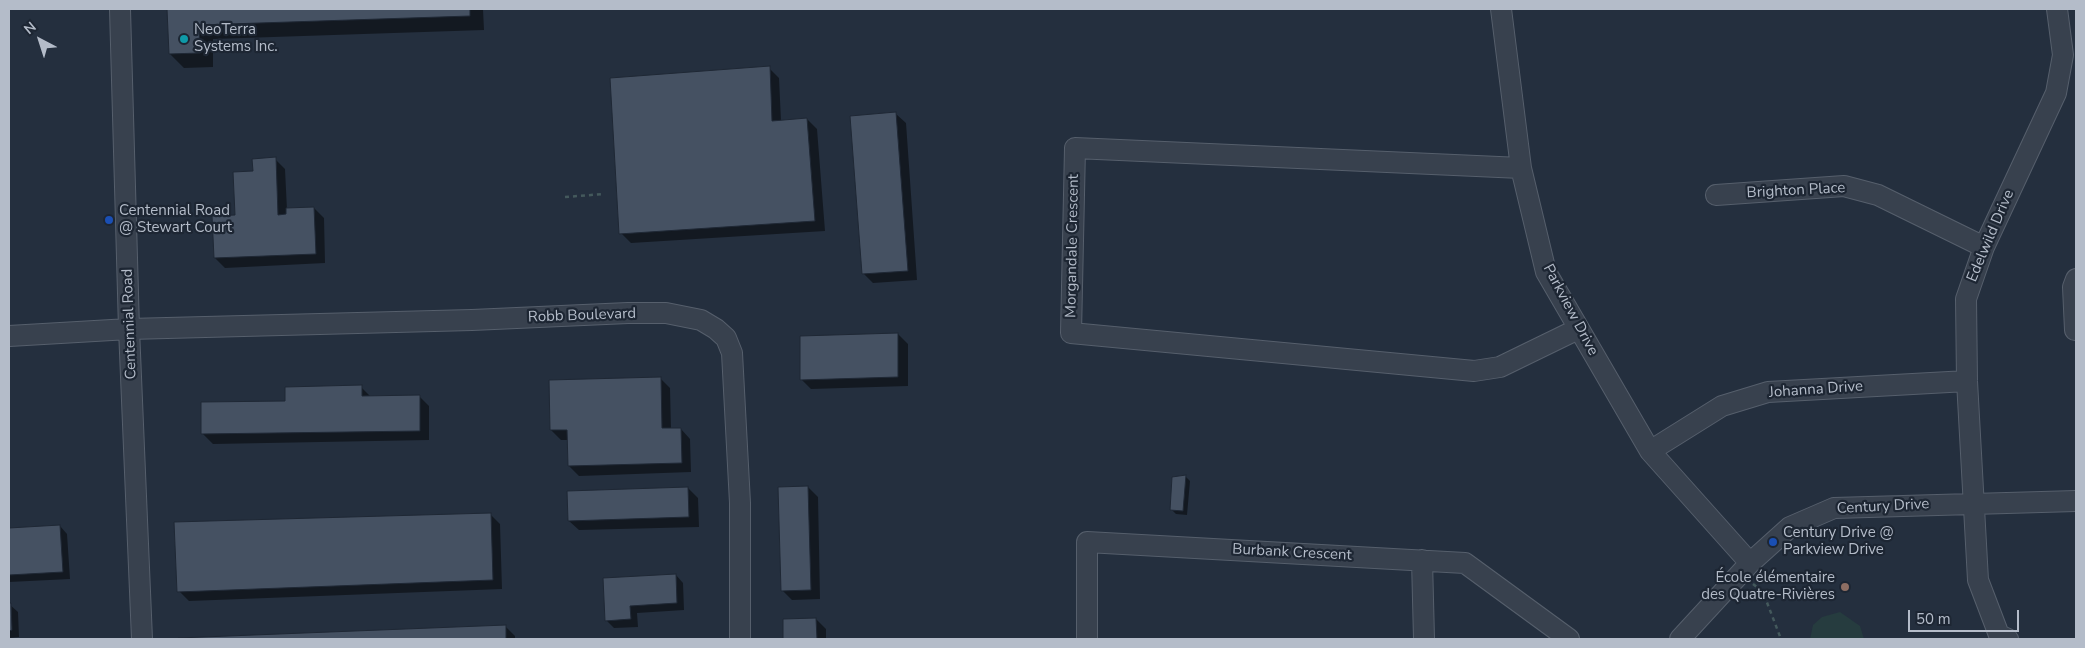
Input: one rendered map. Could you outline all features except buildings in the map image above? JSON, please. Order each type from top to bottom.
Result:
[{"type":"street","name":"Centennial Road","points":[[120,9],[129,328],[142,639]]},
{"type":"street","name":"Parkview Drive","points":[[1501,9],[1521,168],[1546,272],[1650,452],[1745,568]]},
{"type":"street","name":"Edelwild Drive","points":[[2008,639],[1999,635],[1978,580],[1972,504],[1966,299],[1984,247],[2056,92],[2063,55],[2057,9]]},
{"type":"street","name":"Morgandale Crescent","points":[[1521,168],[1075,148],[1071,333],[1474,371],[1500,367],[1578,329]]},
{"type":"street","name":"Brighton Place","points":[[1716,195],[1844,186],[1878,195],[1984,247]]},
{"type":"street","points":[[2075,330],[2073,287],[2076,279]]},
{"type":"street","name":"Robb Boulevard","points":[[9,336],[129,328],[472,320],[628,313],[666,313],[702,320],[726,338],[732,353],[740,503],[740,639]]},
{"type":"street","name":"Johanna Drive","points":[[1650,452],[1722,406],[1768,392],[1967,382]]},
{"type":"street","name":"Century Drive","points":[[1680,639],[1745,568],[1790,527],[1834,508],[2076,501]]},
{"type":"street","name":"Burbank Crescent","points":[[1087,639],[1087,542],[1465,563],[1569,639]]},
{"type":"street","points":[[1422,560],[1424,639]]},
{"type":"path","points":[[566,197],[604,194]]},
{"type":"path","points":[[1745,568],[1763,592],[1781,639]]},
{"type":"green space","points":[[1840,612],[1860,626],[1864,639],[1810,639],[1813,625],[1822,617]]},
{"type":"place","name":"NeoTerra Systems Inc.","points":[[184,39]]},
{"type":"place","name":"Centennial Road @ Stewart Court","points":[[109,220]]},
{"type":"place","name":"Century Drive @ Parkview Drive","points":[[1773,542]]},
{"type":"place","name":"École élémentaire des Quatre-Rivières","points":[[1845,587]]}]
